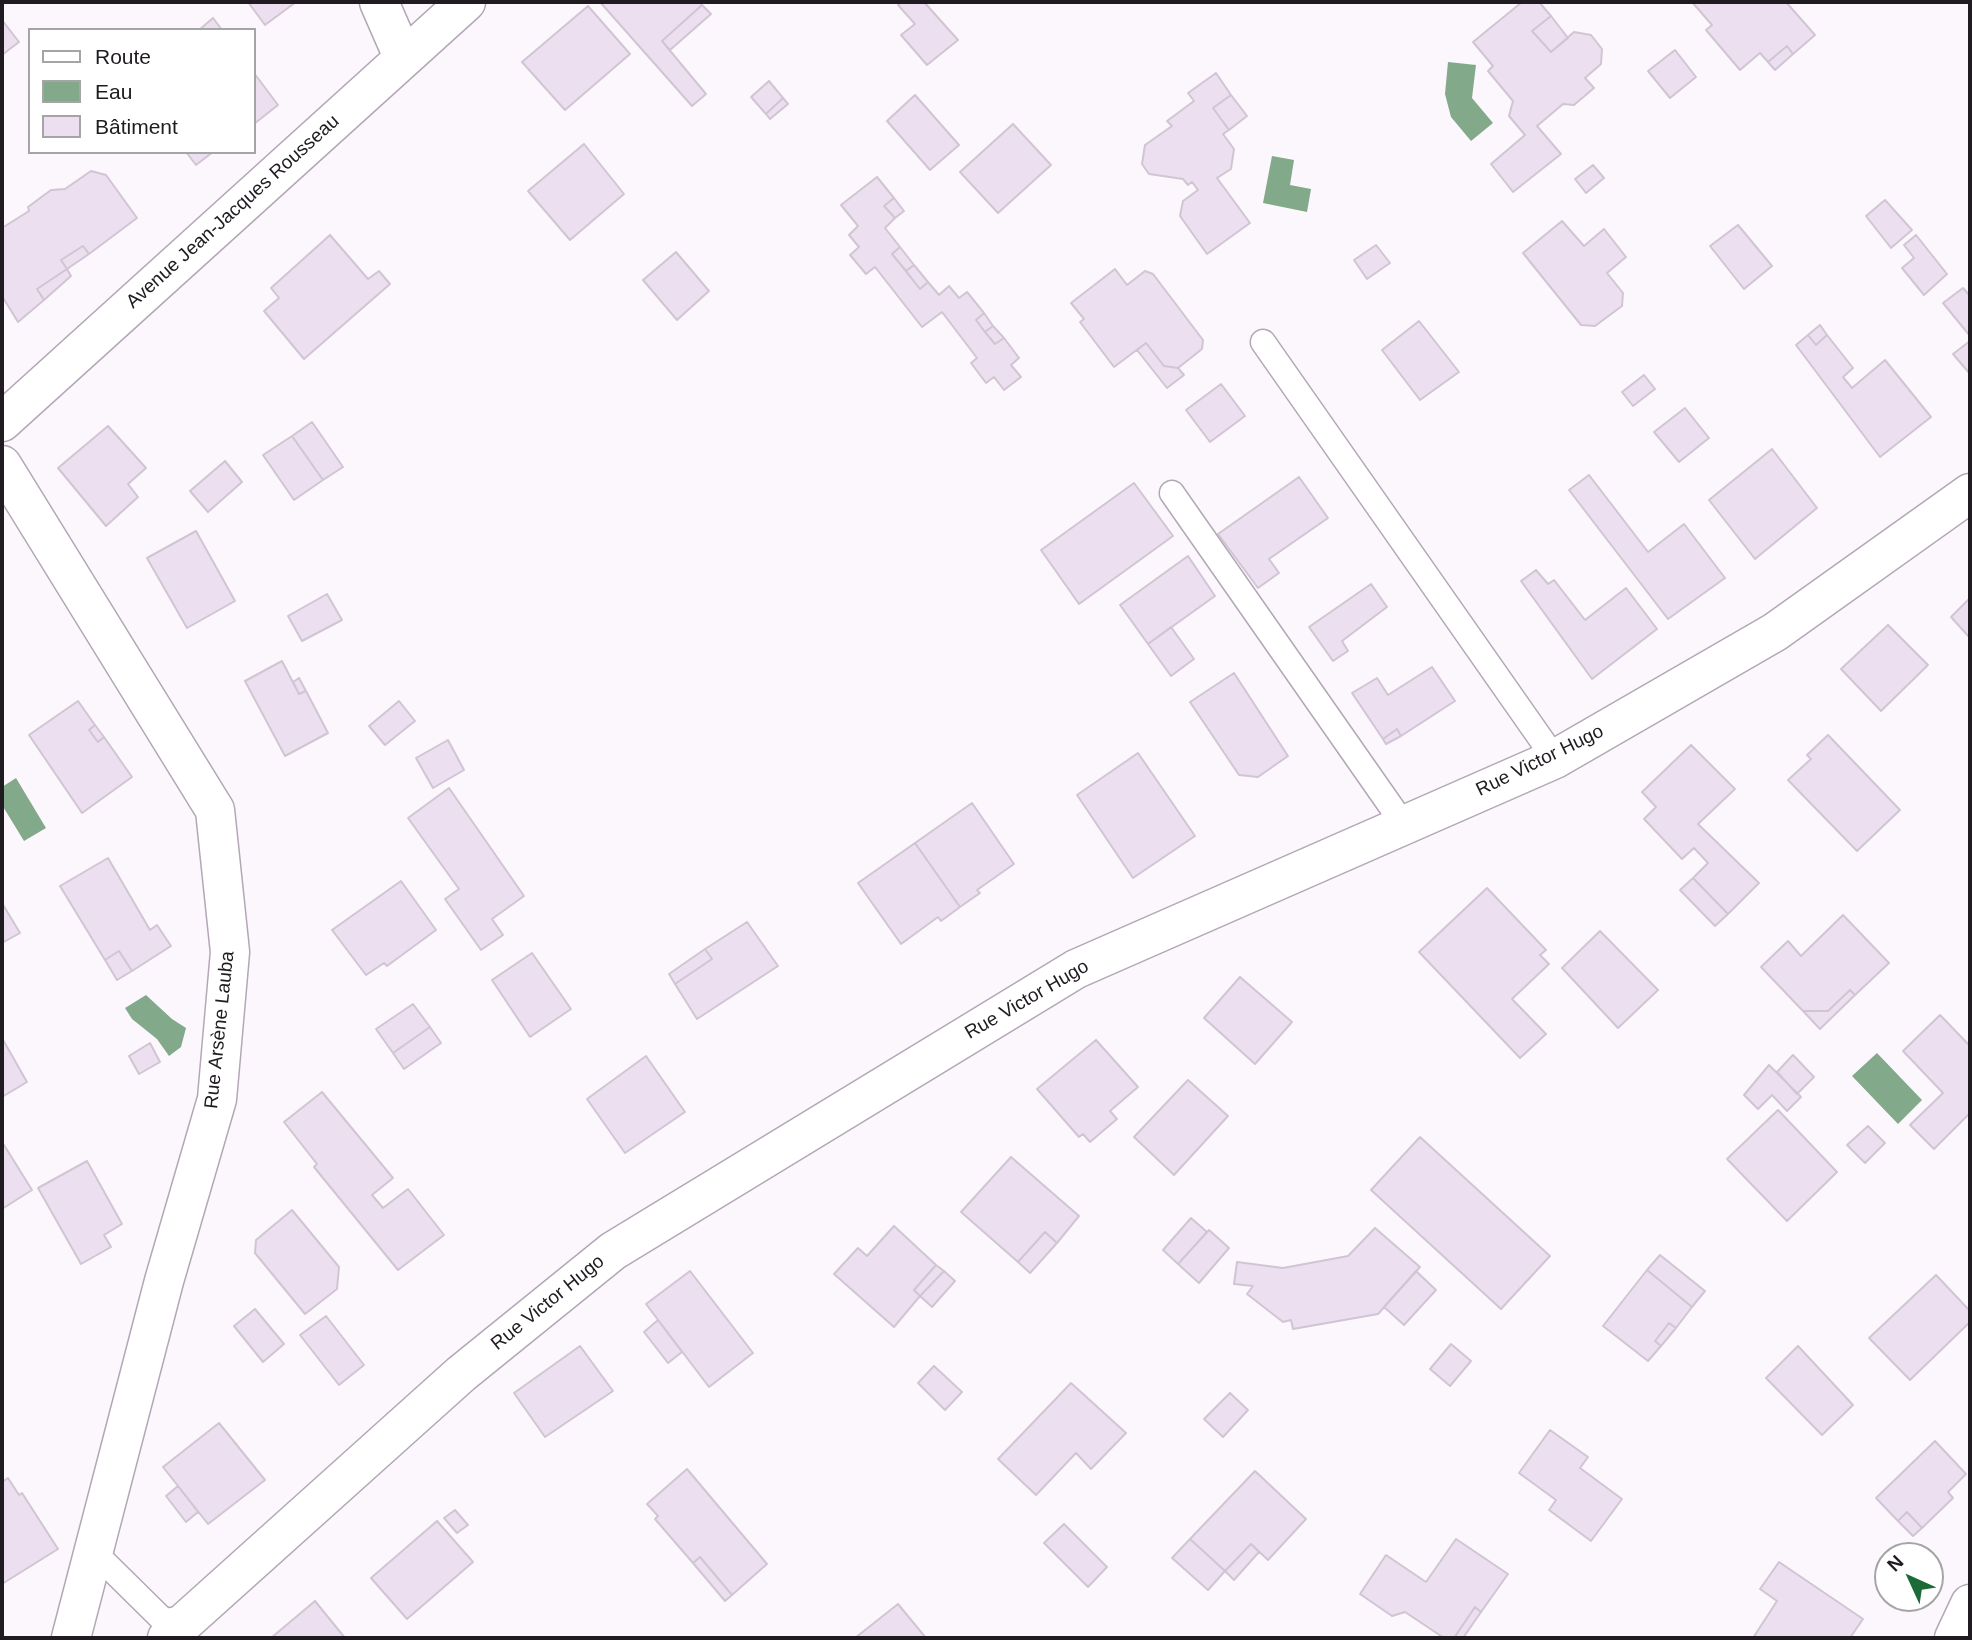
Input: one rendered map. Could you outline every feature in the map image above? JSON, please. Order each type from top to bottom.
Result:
[{"type":"street","points":[[379,2],[403,57]]},
{"type":"street","name":"Avenue Jean-Jacques Rousseau","points":[[2,422],[466,2]]},
{"type":"street","name":"Rue Arsène Lauba","points":[[2,466],[215,810],[230,952],[217,1099],[164,1281],[71,1638]]},
{"type":"street","name":"Rue Victor Hugo","points":[[180,1628],[461,1374],[613,1251],[1076,969],[1555,759],[1775,632],[1970,493]]},
{"type":"street","points":[[1954,1638],[1970,1604]]},
{"type":"lane","points":[[1263,342],[1555,759]]},
{"type":"lane","points":[[1172,493],[1404,825]]},
{"type":"lane","points":[[94,1552],[164,1620],[180,1628]]},
{"type":"water","points":[[1448,62],[1476,65],[1472,98],[1493,123],[1471,141],[1451,117],[1445,94]]},
{"type":"water","points":[[1272,156],[1294,160],[1290,185],[1311,189],[1307,212],[1263,203]]},
{"type":"water","points":[[16,778],[46,828],[24,841],[2,805],[2,787]]},
{"type":"water","points":[[146,995],[186,1028],[181,1047],[169,1056],[157,1039],[132,1019],[125,1008]]},
{"type":"water","points":[[1877,1053],[1922,1100],[1898,1124],[1852,1076]]},
{"type":"building","points":[[248,2],[296,2],[265,25]]},
{"type":"building","points":[[600,2],[699,2],[702,5],[662,41],[706,94],[692,106]]},
{"type":"building","points":[[902,2],[924,2],[958,40],[927,65],[901,35],[915,24],[898,5]]},
{"type":"building","points":[[1522,2],[1539,2],[1551,16],[1532,31],[1551,52],[1574,32],[1591,35],[1602,49],[1601,64],[1585,78],[1594,88],[1574,105],[1563,104],[1537,126],[1561,154],[1513,192],[1491,164],[1525,135],[1509,116],[1513,101],[1488,71],[1493,66],[1473,42]]},
{"type":"building","points":[[1692,2],[1786,2],[1815,35],[1793,54],[1787,46],[1768,62],[1760,53],[1740,70],[1706,30],[1712,25]]},
{"type":"building","points":[[702,5],[711,14],[670,50],[662,41]]},
{"type":"building","points":[[588,6],[630,54],[565,110],[522,62]]},
{"type":"building","points":[[1551,16],[1568,38],[1551,52],[1532,31]]},
{"type":"building","points":[[213,18],[220,28],[201,28]]},
{"type":"building","points":[[2,20],[19,42],[2,55]]},
{"type":"building","points":[[1787,46],[1793,54],[1775,70],[1768,62]]},
{"type":"building","points":[[1675,50],[1696,77],[1670,98],[1648,71]]},
{"type":"building","points":[[1216,73],[1231,95],[1213,108],[1229,130],[1223,134],[1234,149],[1231,169],[1217,178],[1250,223],[1207,254],[1180,216],[1183,201],[1198,190],[1192,182],[1188,185],[1183,179],[1149,174],[1142,164],[1145,145],[1172,126],[1167,121],[1194,101],[1188,93]]},
{"type":"building","points":[[256,76],[278,105],[256,122]]},
{"type":"building","points":[[769,81],[783,98],[766,114],[751,97]]},
{"type":"building","points":[[915,95],[959,145],[930,170],[887,121]]},
{"type":"building","points":[[1231,95],[1247,116],[1229,130],[1213,108]]},
{"type":"building","points":[[783,98],[788,104],[770,119],[766,114]]},
{"type":"building","points":[[1013,124],[1051,165],[998,213],[960,172]]},
{"type":"building","points":[[584,144],[624,194],[570,240],[528,191]]},
{"type":"building","points":[[188,154],[210,154],[196,165]]},
{"type":"building","points":[[1593,165],[1604,178],[1586,193],[1575,179]]},
{"type":"building","points":[[91,171],[106,175],[137,218],[89,254],[83,246],[61,260],[67,269],[37,289],[44,300],[18,322],[2,296],[2,228],[29,211],[28,207],[51,190],[65,189]]},
{"type":"building","points":[[877,177],[894,198],[884,206],[895,218],[885,228],[900,247],[892,254],[920,289],[928,282],[939,295],[949,286],[959,298],[967,292],[984,313],[976,320],[985,332],[995,344],[1004,338],[1019,358],[1011,365],[1021,377],[1004,390],[994,377],[986,383],[971,363],[977,358],[942,312],[922,327],[875,267],[866,274],[850,255],[859,247],[849,235],[858,226],[841,205]]},
{"type":"building","points":[[894,198],[904,211],[895,218],[884,206]]},
{"type":"building","points":[[1885,200],[1912,230],[1891,248],[1866,216]]},
{"type":"building","points":[[1562,221],[1584,246],[1604,229],[1626,257],[1607,273],[1623,293],[1622,306],[1595,326],[1581,325],[1523,253]]},
{"type":"building","points":[[1738,225],[1772,266],[1744,289],[1710,246]]},
{"type":"building","points":[[330,235],[368,279],[379,271],[390,284],[304,359],[264,311],[279,298],[271,288]]},
{"type":"building","points":[[1916,235],[1947,274],[1924,295],[1902,268],[1914,258],[1904,245]]},
{"type":"building","points":[[1376,245],[1390,263],[1367,279],[1354,260]]},
{"type":"building","points":[[83,246],[89,254],[67,269],[61,260]]},
{"type":"building","points":[[900,247],[914,265],[906,271],[892,254]]},
{"type":"building","points":[[676,252],[709,291],[677,320],[643,280]]},
{"type":"building","points":[[914,265],[928,282],[920,289],[906,271]]},
{"type":"building","points":[[67,269],[71,276],[44,300],[37,289]]},
{"type":"building","points":[[1115,269],[1127,285],[1145,271],[1153,274],[1203,340],[1202,349],[1178,368],[1164,366],[1146,343],[1114,367],[1080,322],[1084,319],[1071,303]]},
{"type":"building","points":[[1963,288],[1970,296],[1970,336],[1943,303]]},
{"type":"building","points":[[984,313],[993,326],[985,332],[976,320]]},
{"type":"building","points":[[1419,321],[1459,372],[1420,400],[1382,350]]},
{"type":"building","points":[[1820,325],[1827,335],[1816,345],[1808,335]]},
{"type":"building","points":[[993,326],[1004,338],[995,344],[985,332]]},
{"type":"building","points":[[1808,335],[1816,345],[1827,335],[1853,368],[1843,377],[1852,388],[1885,360],[1931,417],[1880,457],[1796,345]]},
{"type":"building","points":[[1970,341],[1970,374],[1953,354]]},
{"type":"building","points":[[1146,343],[1164,366],[1178,368],[1184,375],[1167,388],[1137,350]]},
{"type":"building","points":[[1644,375],[1655,389],[1633,406],[1622,392]]},
{"type":"building","points":[[1221,384],[1245,416],[1210,442],[1186,410]]},
{"type":"building","points":[[1685,408],[1709,438],[1679,462],[1654,432]]},
{"type":"building","points":[[312,422],[343,467],[323,480],[292,436]]},
{"type":"building","points":[[108,426],[146,468],[128,484],[138,497],[106,526],[58,468]]},
{"type":"building","points":[[292,436],[323,480],[294,500],[263,455]]},
{"type":"building","points":[[1772,449],[1817,508],[1755,559],[1709,500]]},
{"type":"building","points":[[225,461],[242,482],[208,512],[190,491]]},
{"type":"building","points":[[1589,475],[1648,552],[1684,524],[1725,578],[1668,619],[1569,490]]},
{"type":"building","points":[[1299,477],[1328,518],[1269,559],[1279,573],[1258,588],[1218,534]]},
{"type":"building","points":[[1134,483],[1173,536],[1079,604],[1041,550]]},
{"type":"building","points":[[196,531],[235,601],[187,628],[147,558]]},
{"type":"building","points":[[1188,556],[1215,596],[1148,644],[1120,605]]},
{"type":"building","points":[[1536,570],[1548,584],[1554,580],[1585,620],[1626,588],[1657,629],[1592,679],[1521,581]]},
{"type":"building","points":[[1371,584],[1387,607],[1342,641],[1348,651],[1333,661],[1309,627]]},
{"type":"building","points":[[327,594],[342,620],[302,641],[288,616]]},
{"type":"building","points":[[1970,598],[1970,638],[1951,617]]},
{"type":"building","points":[[1888,625],[1928,665],[1881,711],[1841,669]]},
{"type":"building","points":[[1171,627],[1194,659],[1171,676],[1148,644]]},
{"type":"building","points":[[282,661],[299,694],[306,691],[328,733],[285,756],[245,681]]},
{"type":"building","points":[[1432,667],[1455,701],[1401,736],[1397,729],[1383,739],[1352,693],[1377,678],[1388,695]]},
{"type":"building","points":[[1234,673],[1288,756],[1258,777],[1239,775],[1190,702]]},
{"type":"building","points":[[299,678],[306,691],[299,694],[293,682]]},
{"type":"building","points":[[78,701],[95,725],[89,730],[98,742],[104,737],[132,777],[82,813],[29,735]]},
{"type":"building","points":[[399,701],[415,721],[385,745],[369,726]]},
{"type":"building","points":[[95,725],[104,737],[98,742],[89,730]]},
{"type":"building","points":[[1397,729],[1401,736],[1386,744],[1383,739]]},
{"type":"building","points":[[1828,735],[1900,810],[1857,851],[1788,780],[1811,759],[1807,755]]},
{"type":"building","points":[[448,740],[464,770],[433,788],[416,758]]},
{"type":"building","points":[[1691,745],[1735,789],[1698,824],[1759,883],[1728,914],[1693,878],[1708,863],[1694,848],[1682,859],[1644,819],[1656,807],[1642,792]]},
{"type":"building","points":[[1138,753],[1195,836],[1133,878],[1077,795]]},
{"type":"building","points":[[449,788],[524,896],[492,919],[503,935],[481,950],[445,899],[459,889],[408,818]]},
{"type":"building","points":[[972,803],[1014,864],[977,890],[980,893],[960,907],[915,843]]},
{"type":"building","points":[[915,843],[960,907],[941,921],[938,917],[901,944],[858,883]]},
{"type":"building","points":[[108,858],[150,930],[157,925],[171,946],[132,971],[119,951],[105,960],[60,886]]},
{"type":"building","points":[[1693,878],[1728,914],[1715,926],[1680,890]]},
{"type":"building","points":[[401,881],[436,930],[387,966],[384,963],[366,975],[332,930]]},
{"type":"building","points":[[1487,888],[1546,950],[1540,955],[1549,964],[1512,999],[1546,1034],[1520,1058],[1419,952]]},
{"type":"building","points":[[2,903],[20,933],[2,943]]},
{"type":"building","points":[[1843,915],[1889,963],[1855,995],[1850,990],[1828,1011],[1803,1011],[1761,967],[1788,941],[1801,956]]},
{"type":"building","points":[[747,922],[778,966],[697,1019],[675,984],[712,959],[705,949]]},
{"type":"building","points":[[1600,931],[1658,990],[1618,1028],[1562,968]]},
{"type":"building","points":[[705,949],[712,959],[675,984],[669,974]]},
{"type":"building","points":[[119,951],[132,971],[117,980],[105,960]]},
{"type":"building","points":[[532,953],[571,1009],[530,1037],[492,980]]},
{"type":"building","points":[[1240,977],[1292,1022],[1255,1064],[1204,1018]]},
{"type":"building","points":[[1850,990],[1855,995],[1820,1029],[1803,1011],[1828,1011]]},
{"type":"building","points":[[413,1004],[430,1027],[393,1053],[376,1029]]},
{"type":"building","points":[[1940,1015],[1970,1046],[1970,1113],[1934,1149],[1910,1125],[1943,1093],[1903,1051]]},
{"type":"building","points":[[430,1027],[441,1043],[404,1069],[393,1053]]},
{"type":"building","points":[[2,1038],[27,1082],[2,1097]]},
{"type":"building","points":[[1096,1040],[1138,1087],[1110,1111],[1117,1119],[1090,1142],[1083,1134],[1079,1137],[1037,1089]]},
{"type":"building","points":[[150,1043],[160,1062],[139,1074],[129,1056]]},
{"type":"building","points":[[1793,1055],[1814,1077],[1797,1094],[1777,1072]]},
{"type":"building","points":[[646,1056],[685,1112],[625,1153],[587,1099]]},
{"type":"building","points":[[1769,1065],[1801,1097],[1787,1111],[1772,1095],[1758,1109],[1744,1095]]},
{"type":"building","points":[[1188,1080],[1228,1116],[1174,1175],[1134,1137]]},
{"type":"building","points":[[322,1092],[393,1178],[372,1195],[383,1208],[408,1189],[444,1235],[398,1270],[314,1167],[317,1164],[284,1122]]},
{"type":"building","points":[[1778,1110],[1837,1172],[1787,1221],[1727,1159]]},
{"type":"building","points":[[1868,1126],[1885,1143],[1865,1163],[1847,1145]]},
{"type":"building","points":[[1420,1137],[1550,1256],[1501,1309],[1371,1190]]},
{"type":"building","points":[[4,1145],[32,1190],[2,1209],[2,1146]]},
{"type":"building","points":[[1011,1157],[1079,1216],[1057,1243],[1045,1232],[1018,1262],[961,1212]]},
{"type":"building","points":[[87,1161],[122,1224],[104,1235],[111,1247],[81,1264],[38,1188]]},
{"type":"building","points":[[292,1210],[339,1267],[337,1289],[305,1314],[255,1253],[256,1240]]},
{"type":"building","points":[[1191,1218],[1207,1232],[1178,1264],[1163,1250]]},
{"type":"building","points":[[894,1226],[936,1265],[914,1290],[920,1296],[894,1327],[834,1274],[858,1248],[867,1256]]},
{"type":"building","points":[[1375,1228],[1420,1267],[1378,1314],[1293,1329],[1291,1320],[1283,1322],[1247,1294],[1253,1286],[1234,1284],[1237,1262],[1283,1268],[1348,1256]]},
{"type":"building","points":[[1209,1230],[1229,1248],[1199,1283],[1178,1264]]},
{"type":"building","points":[[1045,1232],[1057,1243],[1030,1273],[1018,1262]]},
{"type":"building","points":[[1660,1255],[1705,1291],[1692,1307],[1647,1270]]},
{"type":"building","points":[[936,1265],[944,1271],[920,1296],[914,1290]]},
{"type":"building","points":[[1647,1270],[1692,1307],[1676,1328],[1669,1323],[1655,1341],[1661,1346],[1648,1361],[1603,1326]]},
{"type":"building","points":[[690,1271],[753,1353],[709,1387],[646,1304]]},
{"type":"building","points":[[944,1271],[955,1281],[932,1307],[920,1296]]},
{"type":"building","points":[[1416,1271],[1436,1290],[1404,1325],[1384,1307]]},
{"type":"building","points":[[1936,1275],[1970,1311],[1970,1322],[1910,1380],[1869,1338]]},
{"type":"building","points":[[255,1309],[284,1344],[263,1362],[234,1326]]},
{"type":"building","points":[[326,1316],[364,1365],[339,1385],[300,1335]]},
{"type":"building","points":[[658,1320],[682,1352],[668,1363],[644,1332]]},
{"type":"building","points":[[1669,1323],[1676,1328],[1661,1346],[1655,1341]]},
{"type":"building","points":[[1451,1344],[1471,1361],[1450,1386],[1430,1369]]},
{"type":"building","points":[[580,1346],[613,1391],[545,1437],[514,1393]]},
{"type":"building","points":[[1798,1346],[1853,1405],[1822,1435],[1766,1378]]},
{"type":"building","points":[[934,1366],[962,1392],[945,1410],[918,1383]]},
{"type":"building","points":[[1071,1383],[1126,1433],[1091,1469],[1076,1453],[1036,1495],[998,1459]]},
{"type":"building","points":[[1230,1393],[1248,1410],[1223,1437],[1204,1419]]},
{"type":"building","points":[[219,1423],[265,1480],[208,1524],[163,1467]]},
{"type":"building","points":[[1550,1430],[1588,1457],[1580,1468],[1622,1499],[1591,1541],[1549,1510],[1556,1500],[1519,1473]]},
{"type":"building","points":[[1935,1441],[1966,1474],[1948,1492],[1953,1498],[1922,1528],[1907,1512],[1898,1521],[1876,1498]]},
{"type":"building","points":[[687,1469],[767,1564],[732,1595],[700,1557],[693,1563],[655,1519],[658,1516],[647,1504]]},
{"type":"building","points":[[1255,1471],[1306,1519],[1268,1560],[1251,1544],[1225,1571],[1190,1539]]},
{"type":"building","points":[[8,1478],[19,1495],[22,1493],[58,1549],[2,1584],[2,1482]]},
{"type":"building","points":[[178,1486],[198,1512],[186,1522],[166,1496]]},
{"type":"building","points":[[455,1510],[468,1525],[457,1533],[444,1518]]},
{"type":"building","points":[[1907,1512],[1922,1528],[1913,1536],[1898,1521]]},
{"type":"building","points":[[437,1521],[473,1562],[407,1619],[371,1578]]},
{"type":"building","points":[[1064,1524],[1107,1567],[1088,1587],[1044,1543]]},
{"type":"building","points":[[1190,1539],[1225,1571],[1208,1590],[1172,1558]]},
{"type":"building","points":[[1456,1539],[1508,1574],[1481,1612],[1475,1607],[1454,1638],[1444,1638],[1405,1612],[1392,1616],[1360,1594],[1386,1555],[1426,1582]]},
{"type":"building","points":[[1251,1544],[1259,1552],[1234,1580],[1225,1571]]},
{"type":"building","points":[[700,1557],[732,1595],[725,1601],[693,1563]]},
{"type":"building","points":[[1779,1562],[1863,1619],[1850,1638],[1753,1638],[1777,1601],[1760,1589]]},
{"type":"building","points":[[315,1601],[345,1638],[271,1638]]},
{"type":"building","points":[[898,1604],[926,1638],[855,1638]]},
{"type":"building","points":[[1475,1607],[1481,1612],[1463,1638],[1454,1638]]}]
